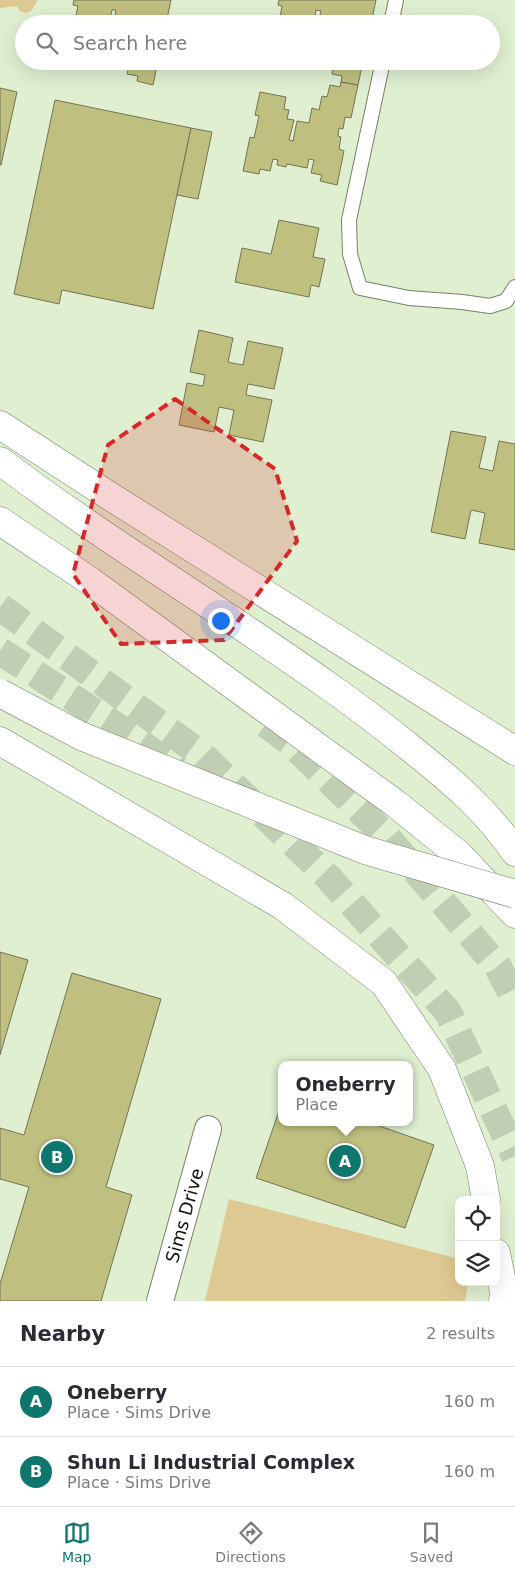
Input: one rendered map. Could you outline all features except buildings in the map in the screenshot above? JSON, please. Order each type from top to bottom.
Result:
[{"type":"highway","points":[[0,425],[515,751]]},
{"type":"highway","points":[[0,460],[51,485],[204,572],[371,661]]},
{"type":"highway","points":[[0,460],[46,496],[368,713],[458,786],[501,831],[515,852]]},
{"type":"highway","points":[[0,521],[90,581],[396,804],[458,854],[515,914]]},
{"type":"highway","points":[[0,693],[81,736],[365,850],[515,894]]},
{"type":"highway","points":[[0,741],[284,906],[384,983],[442,1069],[480,1166],[485,1196]]},
{"type":"highway","points":[[500,1272],[504,1292],[503,1301]]},
{"type":"street","name":"Sims Drive","points":[[160,1301],[208,1129]]},
{"type":"lane","points":[[393,15],[396,0]]},
{"type":"lane","points":[[381,70],[349,220],[350,254],[360,288],[409,298],[490,306],[506,301],[515,287]]},
{"type":"highlighted area","points":[[175,399],[275,469],[297,541],[224,640],[121,644],[73,574],[108,445]]},
{"type":"shaded area","points":[[0,0],[38,0],[31,11],[26,13],[20,11],[17,6],[0,8]]},
{"type":"shaded area","points":[[229,1199],[455,1258],[455,1286],[467,1286],[465,1301],[205,1301]]},
{"type":"tunnel","points":[[0,607],[202,755],[328,877],[448,1012],[515,1156]]},
{"type":"tunnel","points":[[0,651],[116,726],[178,770]]},
{"type":"tunnel","points":[[266,724],[289,741],[386,836],[498,967],[515,1000]]},
{"type":"place","name":"Shun Li Industrial Complex","points":[[57,1157]]},
{"type":"place","name":"Oneberry","points":[[345,1161]]}]
